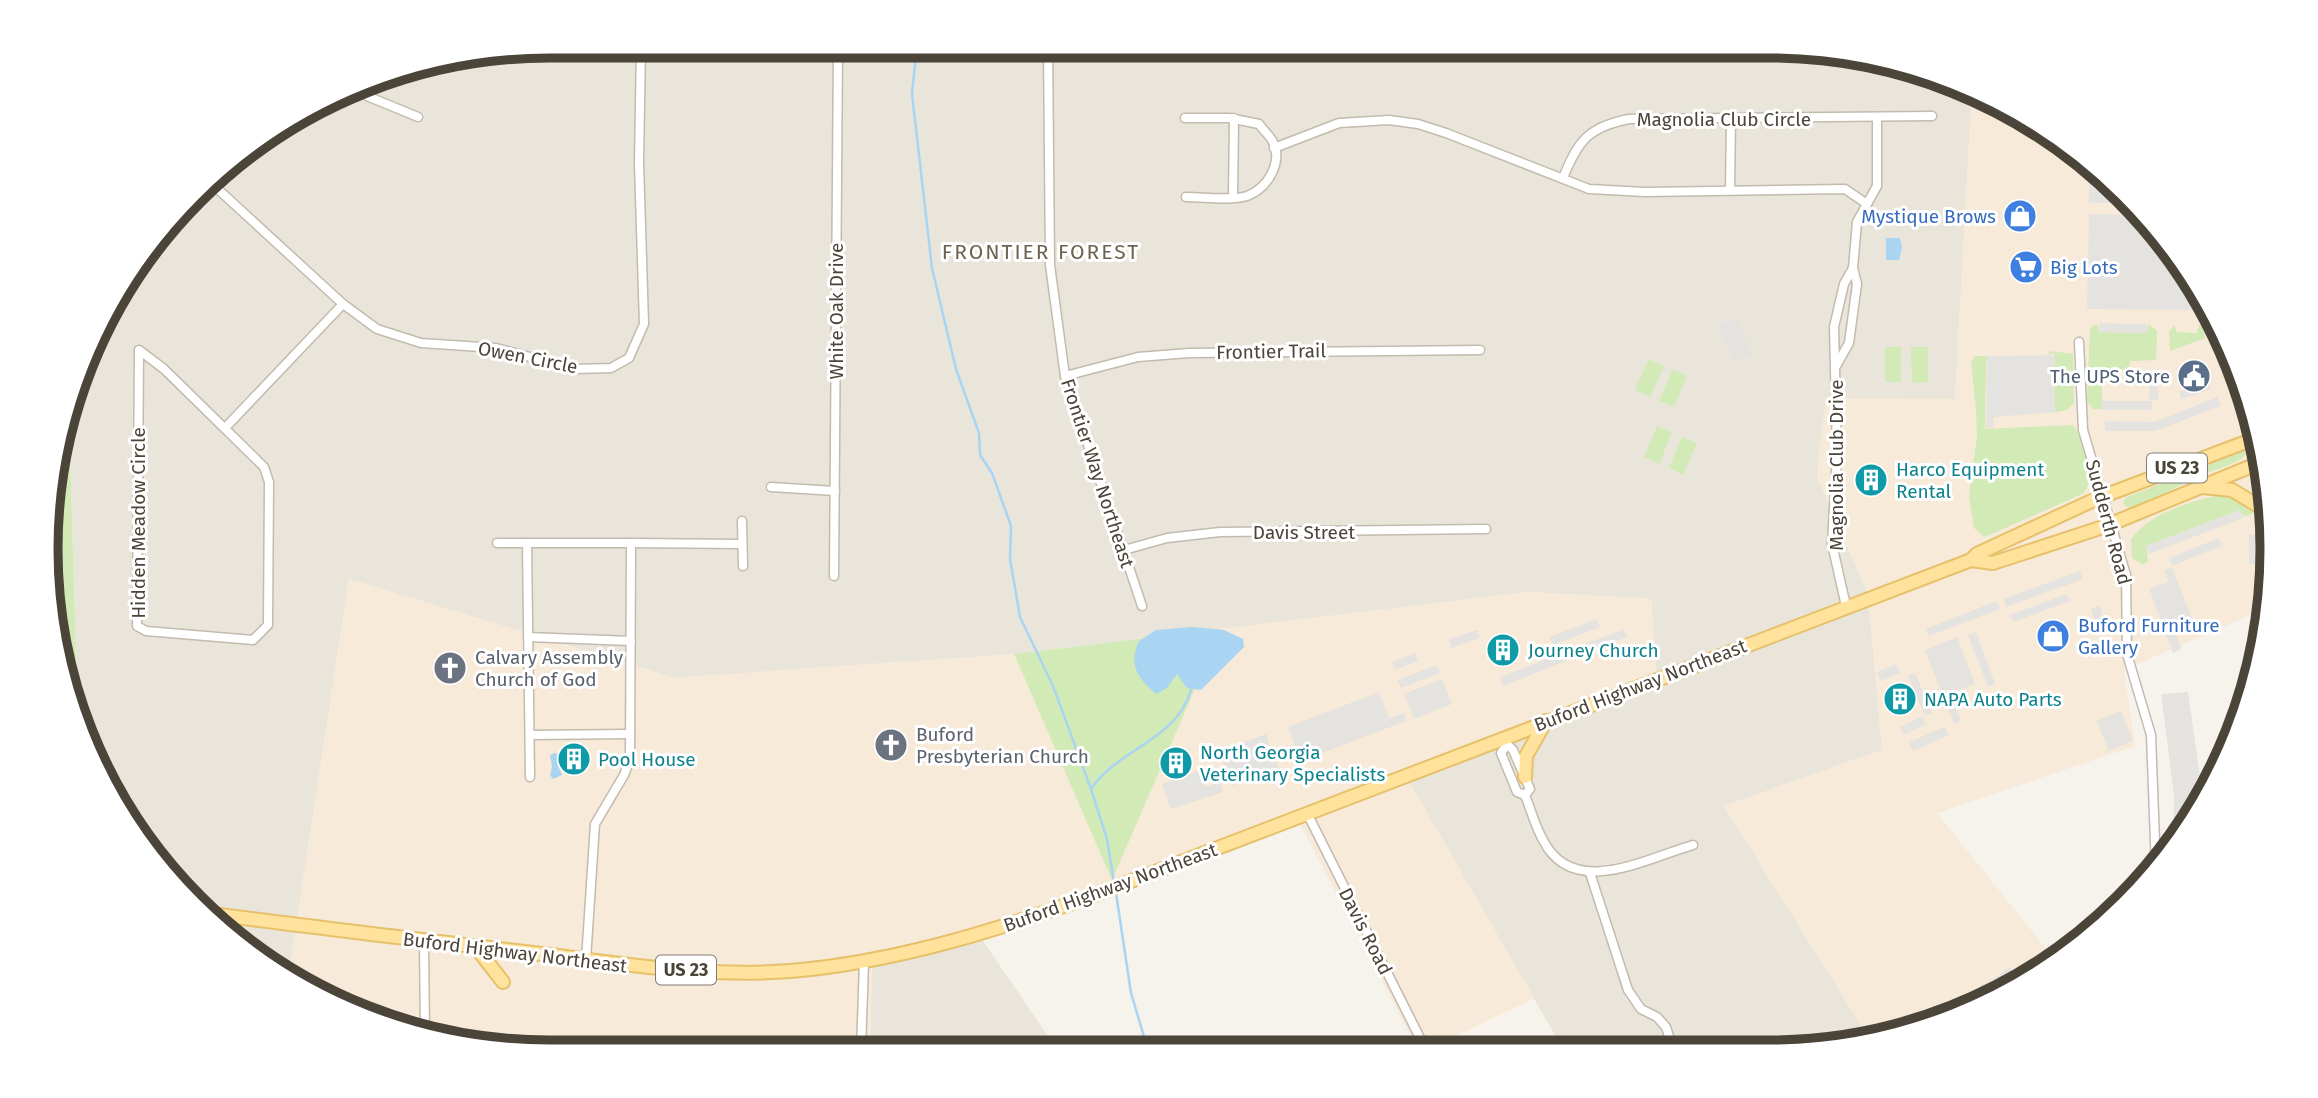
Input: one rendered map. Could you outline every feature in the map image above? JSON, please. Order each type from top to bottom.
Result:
[{"type":"main road","name":"US 23","points":[[1971,560],[2019,534],[2100,498],[2248,441]]},
{"type":"main road","name":"US 23","points":[[1971,560],[1993,562],[2113,524],[2253,465]]},
{"type":"main road","points":[[2198,487],[2232,490],[2258,504]]},
{"type":"main road","name":"Buford Highway Northeast","points":[[222,915],[586,960],[726,973],[808,970],[906,954],[1001,928],[1505,742],[1546,721],[1971,560]]},
{"type":"main road","points":[[1525,776],[1532,743],[1546,721]]},
{"type":"main road","points":[[475,946],[503,982]]},
{"type":"street","name":"Owen Circle","points":[[217,188],[343,304],[377,329],[421,342],[496,348],[575,369],[611,368],[629,358],[644,324],[639,163],[641,58]]},
{"type":"street","name":"White Oak Drive","points":[[834,576],[838,58]]},
{"type":"street","name":"Frontier Way Northeast","points":[[1048,58],[1050,265],[1065,376],[1142,606]]},
{"type":"street","points":[[363,94],[418,117]]},
{"type":"street","name":"Magnolia Club Circle","points":[[1563,178],[1575,148],[1596,128],[1629,119],[1932,116]]},
{"type":"street","points":[[1185,118],[1234,118],[1259,124],[1275,148],[1277,157],[1272,175],[1261,189],[1246,196],[1186,197]]},
{"type":"street","points":[[1233,197],[1234,118]]},
{"type":"street","name":"Magnolia Club Drive","points":[[1836,366],[1849,342],[1853,315],[1857,284],[1853,268],[1857,222],[1877,186],[1877,118]]},
{"type":"street","points":[[1730,190],[1731,119]]},
{"type":"street","points":[[1275,148],[1339,123],[1389,120],[1418,124],[1589,189],[1645,192],[1844,189],[1867,204]]},
{"type":"street","name":"Magnolia Club Drive","points":[[1846,606],[1832,544],[1837,453],[1834,327],[1844,284],[1853,268]]},
{"type":"street","points":[[225,428],[343,304]]},
{"type":"street","points":[[1838,312],[1853,315]]},
{"type":"street","name":"Sudderth Road","points":[[2079,342],[2083,430],[2100,498],[2113,524],[2128,585],[2127,654],[2151,735],[2155,852]]},
{"type":"street","name":"Hidden Meadow Circle","points":[[139,350],[225,428],[264,467],[269,482],[268,625],[253,640],[146,631],[137,626],[135,586],[139,350]]},
{"type":"street","name":"Frontier Trail","points":[[1065,376],[1138,357],[1189,353],[1480,351]]},
{"type":"street","points":[[771,487],[835,491]]},
{"type":"street","points":[[742,521],[743,566]]},
{"type":"street","name":"Davis Street","points":[[1124,550],[1167,538],[1220,532],[1486,529]]},
{"type":"street","points":[[497,543],[741,544]]},
{"type":"street","points":[[527,543],[530,777]]},
{"type":"street","points":[[586,960],[595,824],[630,760],[631,543]]},
{"type":"street","points":[[528,637],[631,641]]},
{"type":"street","points":[[530,735],[630,734]]},
{"type":"street","points":[[1525,795],[1530,789],[1513,750],[1505,742],[1501,753],[1517,792],[1525,795],[1544,843],[1561,861],[1577,871],[1598,875],[1693,845]]},
{"type":"street","name":"Davis Road","points":[[1307,813],[1421,1040]]},
{"type":"street","points":[[1590,873],[1628,990],[1641,1009],[1657,1017],[1666,1027],[1670,1040]]},
{"type":"street","points":[[424,941],[425,1025]]},
{"type":"street","points":[[861,1040],[864,962]]},
{"type":"shaded area","points":[[549,58],[1769,58],[1865,67],[1927,84],[1971,101],[1955,400],[1826,399],[1817,476],[1868,594],[1882,750],[1724,806],[1865,1031],[1769,1040],[1558,1040],[1407,778],[1656,680],[1651,599],[1529,592],[1014,654],[675,678],[349,579],[290,966],[250,939],[225,918],[159,848],[108,766],[77,685],[70,441],[95,361],[124,303],[159,250],[180,225],[250,159],[332,108],[422,74],[485,62]]},
{"type":"shaded area","points":[[1971,101],[2042,141],[2093,180],[2159,250],[2194,303],[2223,361],[2244,422],[2251,453],[2259,517],[2256,613],[2124,670],[2135,746],[1937,813],[2049,952],[2015,974],[1957,1003],[1896,1024],[1865,1031],[1724,806],[1882,750],[1868,594],[1817,476],[1826,398],[1955,399]]},
{"type":"shaded area","points":[[2089,177],[2117,203],[2089,203]]},
{"type":"shaded area","points":[[2089,214],[2128,215],[2159,250],[2198,310],[2087,309]]},
{"type":"shaded area","points":[[1737,318],[1752,355],[1734,362],[1718,325]]},
{"type":"shaded area","points":[[2099,323],[2147,324],[2147,333],[2099,332]]},
{"type":"shaded area","points":[[2055,355],[2055,412],[1994,417],[1993,428],[1986,428],[1987,356]]},
{"type":"shaded area","points":[[2150,371],[2158,372],[2158,400],[2149,400]]},
{"type":"shaded area","points":[[2208,381],[2211,389],[2181,399],[2179,392]]},
{"type":"shaded area","points":[[2217,397],[2221,406],[2155,431],[2105,431],[2105,421],[2154,422]]},
{"type":"shaded area","points":[[2102,401],[2152,401],[2152,410],[2102,410]]},
{"type":"shaded area","points":[[2240,510],[2243,518],[2149,554],[2146,546]]},
{"type":"shaded area","points":[[2249,534],[2258,535],[2258,564],[2249,564]]},
{"type":"shaded area","points":[[2219,538],[2222,546],[2172,566],[2169,558]]},
{"type":"shaded area","points":[[2172,568],[2193,621],[2174,628],[2181,649],[2173,653],[2149,588],[2168,582],[2164,570]]},
{"type":"shaded area","points":[[2080,571],[2083,579],[2006,607],[2003,599]]},
{"type":"shaded area","points":[[349,579],[675,678],[1014,654],[1112,879],[1221,629],[1529,592],[1651,599],[1657,680],[1407,778],[1534,998],[1448,1040],[1413,1040],[1298,820],[1112,880],[982,938],[872,962],[870,1040],[549,1040],[485,1036],[422,1024],[391,1014],[332,990],[290,966]]},
{"type":"shaded area","points":[[2067,594],[2070,601],[2013,622],[2010,615]]},
{"type":"shaded area","points":[[1997,601],[2000,609],[1929,636],[1926,629]]},
{"type":"shaded area","points":[[2100,606],[2106,629],[2097,631],[2091,608]]},
{"type":"shaded area","points":[[1597,619],[1600,627],[1553,645],[1550,637]]},
{"type":"shaded area","points":[[1624,629],[1627,637],[1503,686],[1500,677]]},
{"type":"shaded area","points":[[1477,630],[1480,638],[1451,648],[1449,639]]},
{"type":"shaded area","points":[[1976,632],[1995,684],[1988,687],[1968,635]]},
{"type":"shaded area","points":[[1957,637],[1975,684],[1950,693],[1961,721],[1954,724],[1925,650]]},
{"type":"shaded area","points":[[1415,653],[1418,661],[1395,670],[1392,662]]},
{"type":"shaded area","points":[[1896,664],[1900,673],[1881,681],[1877,672]]},
{"type":"shaded area","points":[[1437,665],[1440,673],[1401,688],[1398,680]]},
{"type":"shaded area","points":[[1915,673],[1932,713],[1925,716],[1908,675]]},
{"type":"shaded area","points":[[1442,679],[1452,704],[1414,719],[1404,694]]},
{"type":"shaded area","points":[[1379,692],[1389,718],[1404,713],[1406,721],[1301,761],[1288,727]]},
{"type":"shaded area","points":[[2188,692],[2201,783],[2173,827],[2174,796],[2161,694]]},
{"type":"shaded area","points":[[2121,711],[2133,741],[2109,751],[2096,721]]},
{"type":"shaded area","points":[[1922,716],[1926,724],[1904,735],[1900,727]]},
{"type":"shaded area","points":[[1945,727],[1949,735],[1913,751],[1909,742]]},
{"type":"shaded area","points":[[1266,734],[1279,769],[1231,786],[1219,751]]},
{"type":"shaded area","points":[[1199,771],[1205,787],[1220,782],[1223,792],[1171,809],[1162,784]]},
{"type":"shaded area","points":[[981,938],[1051,1040],[870,1040],[872,962]]},
{"type":"shaded area","points":[[2010,967],[2015,973],[1986,990],[1962,1001]]},
{"type":"green space","points":[[2097,324],[2099,332],[2147,333],[2148,324],[2157,330],[2156,360],[2130,361],[2129,369],[2102,370],[2102,409],[2093,409],[2087,401],[2090,328]]},
{"type":"green space","points":[[2174,325],[2177,332],[2197,333],[2199,325],[2203,327],[2205,338],[2170,351],[2169,332]]},
{"type":"green space","points":[[1885,347],[1901,347],[1901,382],[1885,382]]},
{"type":"green space","points":[[1911,347],[1928,347],[1928,382],[1912,383]]},
{"type":"green space","points":[[2050,351],[2073,354],[2074,403],[2067,410],[2048,413],[2054,406],[2055,353],[2048,355]]},
{"type":"green space","points":[[1975,356],[1993,356],[1986,361],[1985,429],[2073,425],[2081,440],[2089,471],[2087,489],[2082,494],[1985,537],[1974,528],[1969,497],[1977,435],[1971,362]]},
{"type":"green space","points":[[1649,359],[1664,366],[1650,397],[1635,390]]},
{"type":"green space","points":[[1673,369],[1687,376],[1674,407],[1659,401]]},
{"type":"green space","points":[[1657,426],[1672,432],[1659,464],[1644,457]]},
{"type":"green space","points":[[1682,437],[1697,443],[1683,475],[1669,468]]},
{"type":"green space","points":[[70,441],[77,685],[62,613],[58,549],[62,485]]},
{"type":"green space","points":[[2248,451],[2238,461],[2201,475],[2162,495],[2129,508],[2123,504],[2125,498],[2210,464],[2231,452]]},
{"type":"green space","points":[[2228,494],[2254,513],[2244,517],[2240,510],[2146,546],[2148,561],[2143,565],[2132,558],[2131,540],[2139,530],[2161,514],[2188,503]]},
{"type":"green space","points":[[1221,629],[1112,880],[1014,654]]},
{"type":"water","points":[[1886,238],[1900,238],[1902,248],[1899,260],[1886,260]]},
{"type":"water","points":[[1191,627],[1224,630],[1243,639],[1244,647],[1201,690],[1187,688],[1177,674],[1167,688],[1156,694],[1140,677],[1135,664],[1134,657],[1139,641],[1156,630]]},
{"type":"water","points":[[550,755],[561,755],[558,765],[562,775],[553,779],[550,775]]},
{"type":"waterway","points":[[916,58],[912,94],[932,268],[956,369],[979,433],[980,455],[992,473],[1011,526],[1010,559],[1020,617],[1053,686],[1091,789],[1107,839],[1114,883]]},
{"type":"waterway","points":[[1091,789],[1116,763],[1173,721],[1184,707],[1191,690]]},
{"type":"waterway","points":[[1116,893],[1131,993],[1145,1040]]},
{"type":"place","name":"Mystique Brows","points":[[2020,216]]},
{"type":"place","name":"Big Lots","points":[[2026,267]]},
{"type":"place","name":"The UPS Store","points":[[2194,376]]},
{"type":"place","name":"Harco Equipment Rental","points":[[1871,480]]},
{"type":"place","name":"Buford Furniture Gallery","points":[[2053,636]]},
{"type":"place","name":"Journey Church","points":[[1503,650]]},
{"type":"place","name":"Calvary Assembly Church of God","points":[[450,668]]},
{"type":"place","name":"NAPA Auto Parts","points":[[1900,699]]},
{"type":"place","name":"Buford Presbyterian Church","points":[[891,745]]},
{"type":"place","name":"Pool House","points":[[574,759]]},
{"type":"place","name":"North Georgia Veterinary Specialists","points":[[1176,763]]},
{"type":"district","name":"FRONTIER FOREST","points":[[1041,252]]}]
